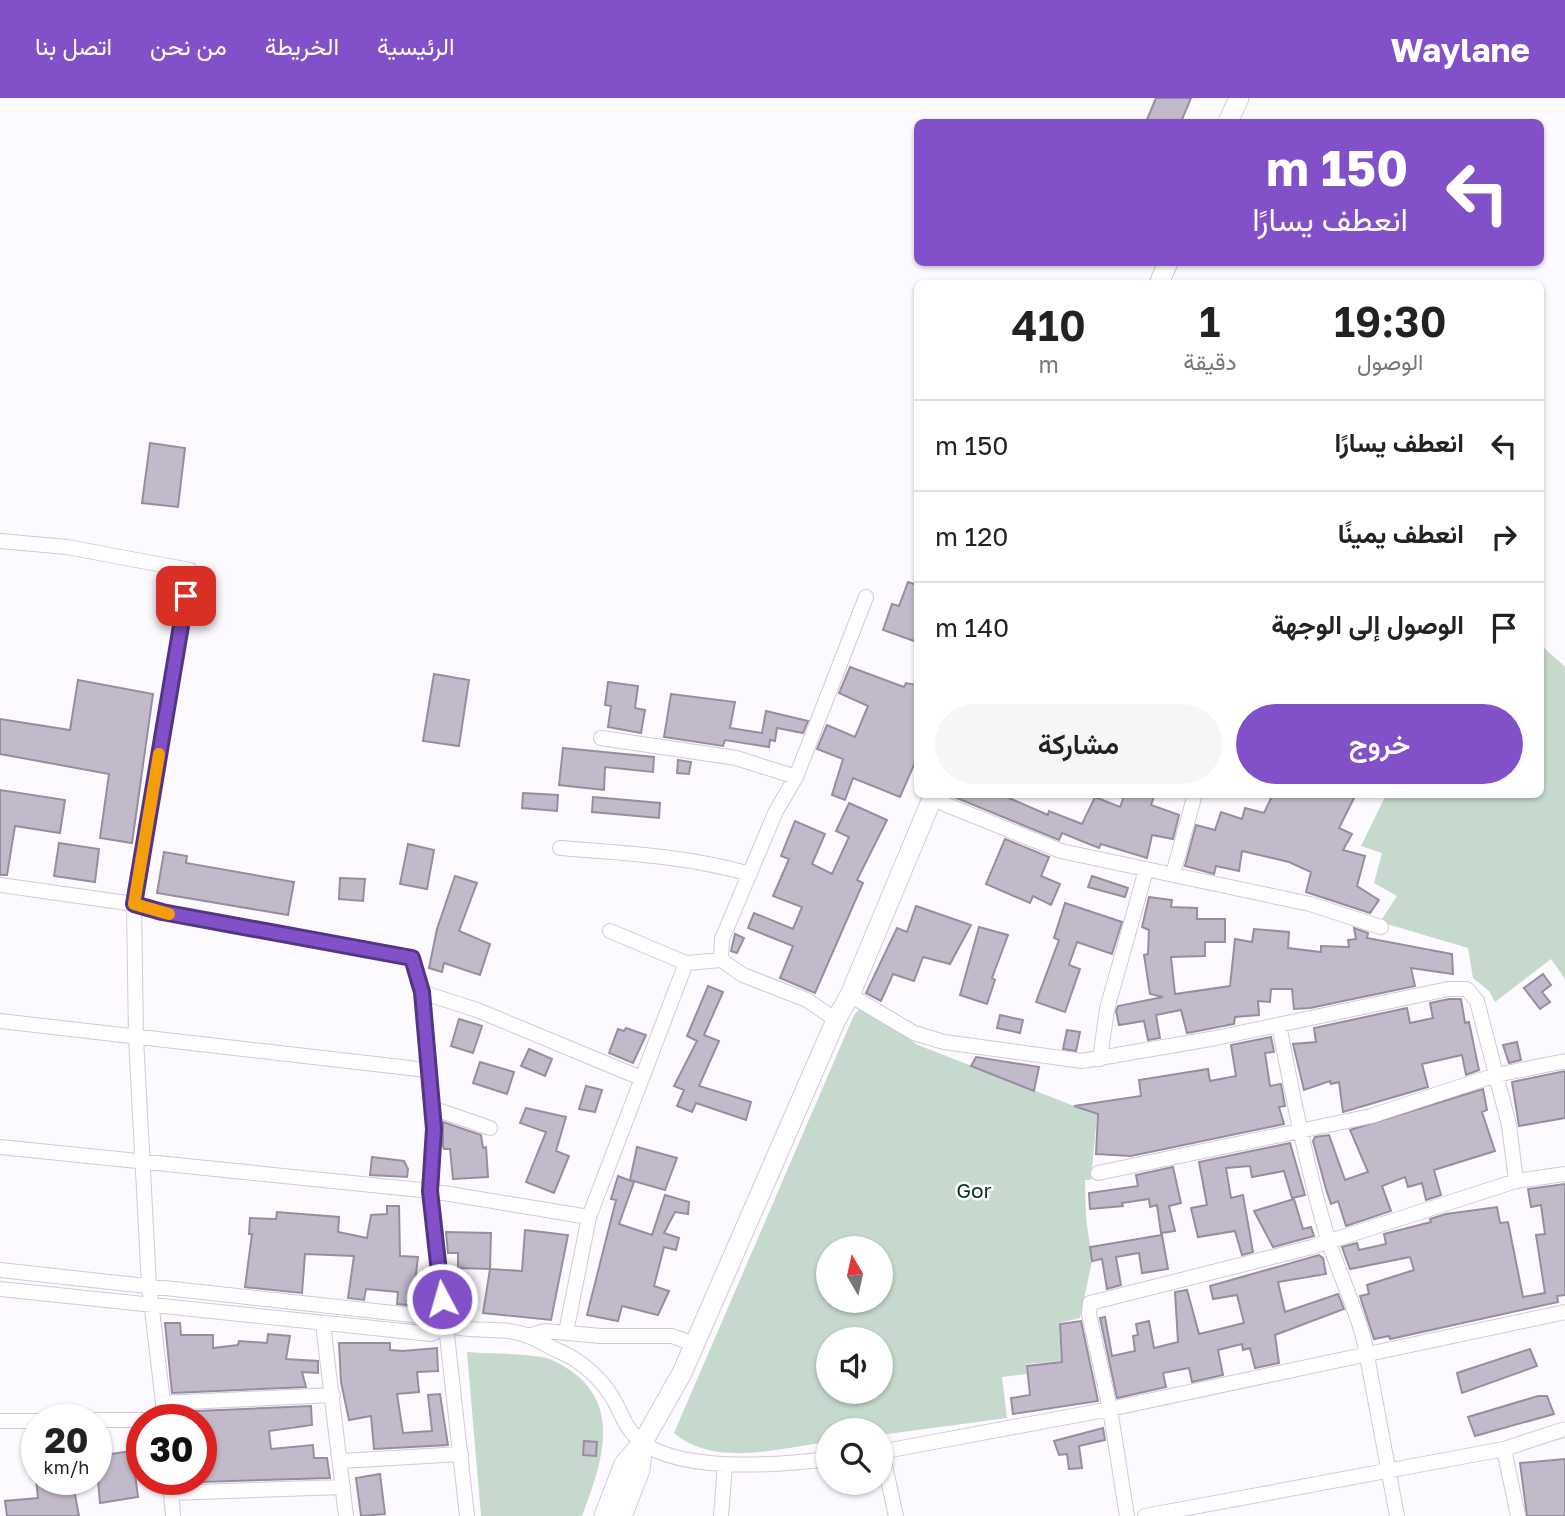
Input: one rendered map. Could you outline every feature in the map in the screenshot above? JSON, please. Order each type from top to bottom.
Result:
[{"type":"main road","points":[[1229,119],[1239,98]]},
{"type":"main road","points":[[604,1516],[624,1464],[643,1442],[677,1383],[836,1020],[850,995],[933,798]]},
{"type":"main road","points":[[622,1516],[639,1470],[643,1442]]},
{"type":"street","points":[[0,541],[67,547],[190,570],[134,904],[136,1038],[149,1285],[163,1403],[332,1395]]},
{"type":"street","points":[[721,960],[722,939],[776,811],[796,777],[866,597]]},
{"type":"street","points":[[601,738],[736,758],[796,777]]},
{"type":"street","points":[[935,798],[1061,851],[1310,904],[1381,927]]},
{"type":"street","points":[[1173,874],[1194,798]]},
{"type":"street","points":[[560,848],[719,864],[750,874]]},
{"type":"street","points":[[1100,1059],[1107,1009],[1146,870]]},
{"type":"street","points":[[0,884],[134,904],[162,912],[412,958],[422,992],[434,1129],[430,1191],[467,1516]]},
{"type":"street","points":[[610,931],[686,963],[721,960],[743,975],[807,1000],[836,1020]]},
{"type":"street","points":[[566,1332],[589,1217],[686,963]]},
{"type":"street","points":[[850,995],[914,1032],[944,1042],[1082,1061],[1279,1025],[1448,989],[1466,989],[1477,1001],[1509,1125],[1516,1181]]},
{"type":"street","points":[[422,992],[477,1010],[641,1078]]},
{"type":"street","points":[[0,1021],[427,1070]]},
{"type":"street","points":[[1279,1025],[1300,1133],[1329,1242],[1357,1312],[1397,1516]]},
{"type":"street","points":[[1098,1173],[1300,1133],[1371,1116],[1496,1075],[1565,1061]]},
{"type":"street","points":[[432,1108],[490,1128]]},
{"type":"street","points":[[0,1147],[430,1191],[589,1217]]},
{"type":"street","points":[[1127,1516],[1110,1409],[1089,1314],[1090,1303],[1329,1242],[1516,1181],[1565,1174]]},
{"type":"street","points":[[0,1270],[430,1317],[445,1327],[527,1335],[545,1331],[601,1336],[672,1336],[694,1344]]},
{"type":"street","points":[[0,1289],[431,1334],[445,1327]]},
{"type":"street","points":[[893,1450],[1110,1409],[1565,1312]]},
{"type":"street","points":[[323,1324],[346,1516]]},
{"type":"street","points":[[527,1335],[587,1369],[608,1391],[634,1436],[643,1442],[679,1457],[725,1465],[816,1460]]},
{"type":"street","points":[[0,1421],[21,1421]]},
{"type":"street","points":[[1145,1516],[1504,1449],[1565,1429]]},
{"type":"street","points":[[1504,1449],[1518,1516]]},
{"type":"street","points":[[341,1461],[461,1454]]},
{"type":"street","points":[[720,1516],[725,1465]]},
{"type":"street","points":[[217,1486],[343,1487]]},
{"type":"street","points":[[171,1495],[173,1516]]},
{"type":"street","points":[[891,1495],[896,1516]]},
{"type":"green space","points":[[1544,648],[1565,667],[1565,979],[1551,959],[1495,1002],[1489,991],[1473,978],[1468,948],[1380,922],[1397,896],[1374,883],[1382,853],[1361,846],[1385,798],[1544,798]]},
{"type":"green space","name":"Gor","points":[[862,1007],[918,1045],[1097,1115],[1091,1180],[1085,1180],[1086,1218],[1092,1261],[1080,1318],[1059,1323],[1061,1361],[1026,1364],[1027,1374],[1002,1377],[1007,1418],[893,1433],[893,1418],[816,1418],[816,1444],[748,1453],[708,1450],[690,1444],[674,1433],[854,1015]]},
{"type":"green space","points":[[467,1352],[546,1358],[575,1374],[592,1392],[600,1408],[603,1444],[595,1480],[582,1516],[481,1516]]},
{"type":"building","points":[[1156,98],[1191,98],[1182,119],[1147,119]]},
{"type":"building","points":[[150,443],[185,448],[178,507],[142,503]]},
{"type":"building","points":[[908,582],[914,584],[914,641],[883,630],[892,604],[899,606]]},
{"type":"building","points":[[850,667],[904,687],[906,683],[914,684],[914,765],[900,797],[853,778],[845,800],[832,795],[843,759],[817,749],[827,725],[855,737],[868,706],[839,693]]},
{"type":"building","points":[[434,674],[469,680],[459,746],[423,741]]},
{"type":"building","points":[[78,680],[153,694],[132,843],[100,838],[109,774],[0,754],[0,719],[70,730]]},
{"type":"building","points":[[608,682],[638,686],[635,708],[645,710],[641,733],[608,727],[611,706],[605,705]]},
{"type":"building","points":[[671,694],[735,702],[730,728],[762,733],[766,711],[808,721],[803,733],[777,728],[775,741],[770,740],[769,747],[725,740],[723,746],[664,737]]},
{"type":"building","points":[[563,748],[654,757],[653,772],[605,767],[604,790],[559,785]]},
{"type":"building","points":[[678,760],[691,762],[689,774],[677,773]]},
{"type":"building","points":[[0,790],[65,800],[60,833],[15,826],[7,875],[0,875]]},
{"type":"building","points":[[523,793],[558,795],[557,811],[522,808]]},
{"type":"building","points":[[593,797],[660,803],[659,818],[592,812]]},
{"type":"building","points":[[957,798],[1009,798],[1048,815],[1049,811],[1082,824],[1095,798],[1120,807],[1123,798],[1154,798],[1151,805],[1179,815],[1173,839],[1152,835],[1147,858],[1101,844],[1099,848],[1062,833],[1059,840]]},
{"type":"building","points":[[1271,798],[1354,798],[1339,828],[1352,834],[1343,850],[1365,856],[1357,886],[1379,900],[1370,913],[1306,892],[1311,872],[1289,862],[1242,851],[1239,871],[1216,866],[1214,874],[1185,866],[1196,825],[1215,830],[1221,812],[1242,819],[1245,808],[1264,813]]},
{"type":"building","points":[[849,803],[887,820],[857,880],[863,883],[815,993],[780,978],[793,946],[748,928],[754,913],[793,929],[802,907],[773,896],[789,859],[781,856],[795,821],[825,834],[812,864],[832,874],[849,837],[836,831]]},
{"type":"building","points":[[1005,839],[1049,857],[1041,876],[1060,884],[1051,905],[1033,896],[1030,903],[986,884]]},
{"type":"building","points":[[59,843],[99,849],[95,882],[54,876]]},
{"type":"building","points":[[408,844],[434,850],[427,889],[400,884]]},
{"type":"building","points":[[164,852],[187,856],[186,863],[294,882],[288,915],[157,893]]},
{"type":"building","points":[[455,876],[477,883],[459,931],[490,944],[480,975],[444,963],[442,972],[429,968],[437,929]]},
{"type":"building","points":[[1092,876],[1128,888],[1125,897],[1088,887]]},
{"type":"building","points":[[340,878],[365,879],[363,901],[339,899]]},
{"type":"building","points":[[1149,897],[1172,900],[1171,907],[1197,908],[1197,919],[1225,919],[1225,942],[1205,942],[1205,956],[1171,957],[1175,994],[1230,986],[1235,939],[1252,942],[1254,929],[1289,932],[1288,948],[1321,952],[1321,946],[1349,947],[1348,940],[1356,939],[1354,928],[1368,933],[1367,938],[1452,954],[1453,974],[1411,968],[1415,986],[1310,1008],[1294,1009],[1292,989],[1271,989],[1270,1002],[1258,1001],[1259,1015],[1235,1017],[1234,1024],[1187,1033],[1181,1010],[1156,1015],[1160,1038],[1148,1040],[1144,1021],[1119,1025],[1116,1011],[1118,1006],[1163,997],[1150,994],[1144,955],[1148,954],[1149,930],[1142,927]]},
{"type":"building","points":[[1065,903],[1122,922],[1112,954],[1077,942],[1069,965],[1080,969],[1065,1012],[1036,1002],[1059,940],[1054,938]]},
{"type":"building","points":[[916,906],[971,925],[950,964],[923,957],[914,981],[893,974],[881,1001],[866,993],[897,928],[907,932]]},
{"type":"building","points":[[979,927],[1008,935],[992,978],[995,980],[987,1004],[960,995]]},
{"type":"building","points":[[735,934],[744,938],[737,953],[731,951]]},
{"type":"building","points":[[1543,974],[1551,985],[1542,992],[1550,1002],[1540,1009],[1524,988]]},
{"type":"building","points":[[708,986],[723,992],[704,1035],[719,1041],[699,1086],[751,1102],[746,1120],[696,1103],[692,1112],[677,1106],[684,1090],[674,1086],[697,1041],[687,1036]]},
{"type":"building","points":[[1461,999],[1465,1023],[1469,1022],[1479,1070],[1466,1075],[1462,1055],[1422,1064],[1428,1087],[1343,1112],[1339,1082],[1331,1084],[1330,1081],[1304,1090],[1293,1044],[1316,1042],[1314,1028],[1407,1008],[1410,1023],[1433,1018],[1430,1003]]},
{"type":"building","points":[[1000,1015],[1023,1020],[1020,1033],[997,1028]]},
{"type":"building","points":[[459,1019],[482,1026],[473,1053],[451,1046]]},
{"type":"building","points":[[626,1028],[646,1035],[633,1063],[609,1053],[618,1029],[624,1031]]},
{"type":"building","points":[[1067,1030],[1080,1032],[1076,1051],[1063,1049]]},
{"type":"building","points":[[1271,1037],[1274,1052],[1265,1053],[1270,1086],[1281,1084],[1285,1106],[1279,1107],[1284,1124],[1131,1156],[1096,1154],[1098,1114],[1074,1106],[1141,1096],[1139,1080],[1208,1069],[1210,1081],[1236,1076],[1231,1045]]},
{"type":"building","points":[[1517,1042],[1521,1060],[1509,1063],[1503,1045]]},
{"type":"building","points":[[529,1049],[552,1059],[545,1076],[521,1066]]},
{"type":"building","points":[[976,1057],[1039,1067],[1034,1091],[971,1066]]},
{"type":"building","points":[[480,1062],[514,1072],[507,1094],[473,1083]]},
{"type":"building","points":[[1565,1071],[1565,1118],[1519,1126],[1512,1082]]},
{"type":"building","points":[[586,1086],[602,1090],[595,1112],[579,1109]]},
{"type":"building","points":[[1483,1089],[1487,1110],[1482,1112],[1495,1151],[1434,1170],[1441,1195],[1426,1200],[1422,1183],[1408,1187],[1405,1177],[1382,1186],[1391,1211],[1346,1226],[1338,1201],[1331,1204],[1313,1141],[1315,1137],[1329,1135],[1345,1180],[1368,1172],[1350,1130]]},
{"type":"building","points":[[526,1108],[566,1117],[556,1151],[569,1156],[554,1193],[526,1182],[546,1132],[520,1123]]},
{"type":"building","points":[[443,1122],[481,1135],[483,1148],[486,1147],[488,1177],[453,1179],[450,1149],[444,1149],[443,1146]]},
{"type":"building","points":[[1290,1143],[1305,1195],[1292,1198],[1284,1171],[1252,1177],[1250,1166],[1226,1168],[1231,1198],[1243,1195],[1253,1252],[1242,1255],[1235,1231],[1198,1237],[1191,1208],[1207,1205],[1199,1162]]},
{"type":"building","points":[[637,1147],[677,1158],[665,1190],[630,1180]]},
{"type":"building","points":[[372,1157],[404,1161],[408,1169],[407,1177],[370,1175]]},
{"type":"building","points":[[1173,1167],[1181,1203],[1169,1206],[1175,1231],[1161,1233],[1157,1205],[1150,1207],[1149,1199],[1122,1203],[1123,1206],[1090,1209],[1089,1193],[1138,1186],[1136,1175]]},
{"type":"building","points":[[618,1176],[634,1182],[619,1224],[652,1235],[665,1195],[689,1202],[688,1214],[675,1212],[664,1233],[679,1238],[676,1250],[664,1247],[654,1286],[669,1291],[658,1315],[622,1306],[618,1321],[587,1315],[616,1200],[611,1199]]},
{"type":"building","points":[[1565,1184],[1565,1295],[1557,1296],[1558,1302],[1390,1339],[1389,1336],[1374,1339],[1360,1296],[1369,1294],[1367,1285],[1414,1270],[1410,1257],[1350,1269],[1342,1247],[1357,1243],[1359,1250],[1386,1244],[1384,1234],[1431,1222],[1430,1219],[1446,1214],[1497,1207],[1500,1223],[1508,1222],[1523,1297],[1545,1293],[1536,1235],[1545,1234],[1541,1205],[1531,1207],[1528,1189]]},
{"type":"building","points":[[1294,1199],[1303,1229],[1311,1227],[1314,1236],[1273,1247],[1254,1211]]},
{"type":"building","points":[[387,1206],[399,1206],[400,1256],[418,1257],[415,1282],[431,1284],[429,1307],[397,1304],[398,1292],[366,1289],[364,1300],[348,1298],[354,1256],[305,1254],[302,1293],[245,1287],[252,1234],[249,1234],[250,1218],[276,1219],[277,1212],[339,1217],[338,1232],[367,1238],[371,1215],[387,1214]]},
{"type":"building","points":[[525,1230],[568,1235],[551,1320],[483,1313],[490,1269],[522,1271]]},
{"type":"building","points":[[446,1232],[491,1233],[490,1269],[458,1268],[458,1253],[448,1253]]},
{"type":"building","points":[[1162,1235],[1168,1269],[1142,1273],[1139,1253],[1116,1257],[1121,1285],[1107,1289],[1102,1259],[1092,1261],[1090,1247]]},
{"type":"building","points":[[1319,1255],[1323,1258],[1326,1274],[1278,1282],[1285,1312],[1338,1294],[1344,1309],[1275,1335],[1279,1363],[1255,1368],[1250,1348],[1243,1350],[1242,1344],[1218,1350],[1223,1375],[1192,1382],[1189,1368],[1163,1373],[1166,1387],[1117,1398],[1100,1318],[1105,1317],[1112,1356],[1135,1351],[1133,1336],[1138,1335],[1136,1324],[1149,1321],[1154,1348],[1178,1342],[1175,1292],[1187,1290],[1199,1334],[1244,1323],[1237,1295],[1213,1299],[1210,1286]]},
{"type":"building","points":[[1081,1321],[1098,1401],[1013,1414],[1011,1398],[1030,1395],[1027,1366],[1062,1362],[1060,1324]]},
{"type":"building","points":[[165,1323],[180,1323],[181,1335],[213,1335],[213,1348],[238,1345],[239,1341],[267,1343],[268,1334],[290,1336],[286,1359],[318,1361],[318,1373],[302,1372],[306,1387],[172,1393]]},
{"type":"building","points":[[339,1343],[390,1343],[390,1350],[403,1351],[437,1348],[438,1371],[417,1372],[419,1392],[397,1394],[403,1433],[432,1431],[428,1395],[440,1394],[448,1445],[374,1449],[371,1416],[349,1420],[341,1382]]},
{"type":"building","points":[[1530,1349],[1537,1366],[1462,1393],[1457,1373]]},
{"type":"building","points":[[1538,1396],[1547,1396],[1554,1414],[1475,1436],[1468,1417]]},
{"type":"building","points":[[311,1406],[312,1425],[269,1431],[271,1449],[313,1445],[314,1458],[327,1458],[330,1478],[217,1482],[217,1410]]},
{"type":"building","points":[[1103,1428],[1105,1440],[1079,1446],[1082,1468],[1069,1469],[1067,1454],[1059,1455],[1054,1441]]},
{"type":"building","points":[[584,1441],[597,1442],[596,1456],[583,1455]]},
{"type":"building","points":[[126,1452],[126,1495],[138,1497],[100,1503],[99,1495],[112,1495],[112,1454]]},
{"type":"building","points":[[1565,1459],[1565,1516],[1527,1516],[1520,1463]]},
{"type":"building","points":[[380,1474],[385,1514],[361,1516],[356,1478]]},
{"type":"building","points":[[38,1495],[75,1495],[79,1516],[7,1516],[5,1501],[38,1498]]},
{"type":"slow traffic","points":[[159,754],[134,904],[169,914]]},
{"type":"route","points":[[186,596],[134,904],[162,912],[412,958],[422,992],[434,1129],[430,1191],[442,1299]]}]
